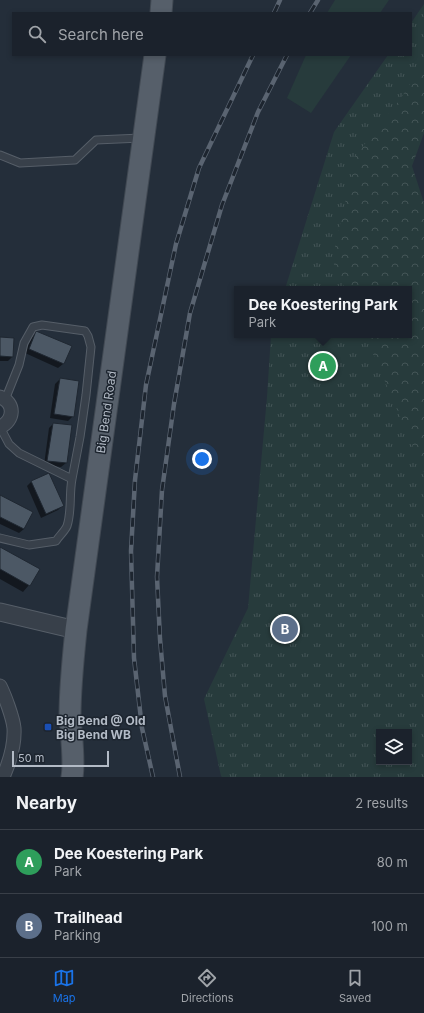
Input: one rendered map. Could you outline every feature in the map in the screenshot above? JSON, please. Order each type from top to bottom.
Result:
[{"type":"main road","points":[[161,12],[162,0]]},
{"type":"main road","name":"Big Bend Road","points":[[74,775],[70,689],[76,630],[155,56]]},
{"type":"street","points":[[0,427],[6,424],[11,415],[10,405],[3,398]]},
{"type":"street","points":[[0,612],[76,630]]},
{"type":"street","points":[[0,686],[14,727],[11,758],[4,777]]},
{"type":"lane","points":[[0,156],[20,162],[75,160],[96,140],[144,138]]},
{"type":"lane","points":[[0,538],[29,545],[56,541],[67,526],[70,504],[70,485],[80,437],[86,395],[90,347],[88,336],[85,331],[42,325],[33,327],[24,343],[19,365],[3,398]]},
{"type":"lane","points":[[0,427],[9,444],[19,453],[72,479]]},
{"type":"green space","points":[[335,0],[389,0],[381,12],[328,12]]},
{"type":"green space","points":[[424,4],[424,64],[398,102],[356,155],[332,260],[344,286],[286,286],[334,132],[387,56],[412,56],[412,22]]},
{"type":"green space","points":[[424,33],[424,133],[412,166],[424,203],[424,691],[328,338],[412,338],[412,286],[328,286],[341,162],[410,56],[412,56],[412,53]]},
{"type":"green space","points":[[306,56],[350,56],[311,113],[287,98]]},
{"type":"green space","points":[[271,338],[366,338],[424,472],[424,777],[222,777],[204,699],[248,608]]},
{"type":"building","points":[[36,331],[72,346],[64,364],[29,349]]},
{"type":"building","points":[[0,337],[14,338],[13,357],[0,356]]},
{"type":"building","points":[[60,378],[79,381],[74,417],[54,414]]},
{"type":"building","points":[[53,423],[72,425],[67,463],[47,461]]},
{"type":"building","points":[[49,473],[64,506],[46,514],[31,481]]},
{"type":"building","points":[[0,495],[33,512],[24,529],[0,517]]},
{"type":"building","points":[[0,547],[40,569],[30,586],[0,569]]},
{"type":"railway","points":[[274,12],[280,0]]},
{"type":"railway","points":[[311,12],[318,0]]},
{"type":"railway","points":[[153,777],[142,728],[134,658],[131,551],[135,480],[146,385],[176,244],[199,168],[253,56]]},
{"type":"railway","points":[[180,777],[165,696],[157,577],[162,490],[174,404],[190,313],[222,205],[258,112],[286,56]]},
{"type":"place","name":"Dee Koestering Park","points":[[323,366]]},
{"type":"place","name":"Trailhead","points":[[285,629]]},
{"type":"place","name":"Big Bend @ Old Big Bend WB","points":[[48,727]]}]
